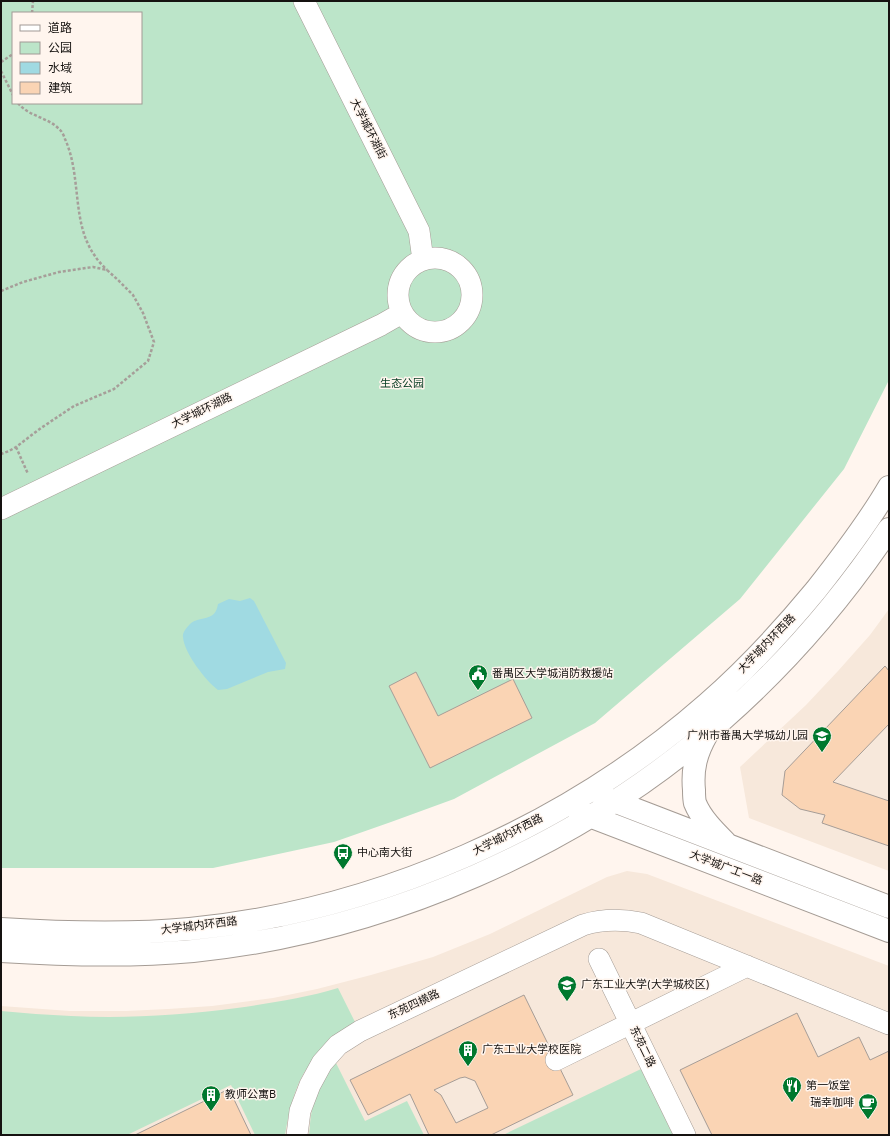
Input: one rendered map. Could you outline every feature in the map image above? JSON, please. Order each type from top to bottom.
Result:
[{"type":"main road","name":"大学城内环西路","points":[[1,929],[94,933],[155,931],[240,922],[310,908],[371,891],[460,859],[526,827],[563,806],[639,758],[708,703],[760,653],[797,613],[852,544],[889,487]]},
{"type":"main road","name":"大学城内环西路","points":[[1,951],[93,956],[194,951],[315,930],[349,921],[416,899],[468,879],[536,847],[590,816],[652,776],[709,731],[770,674],[813,628],[870,557],[889,529]]},
{"type":"main road","points":[[709,731],[699,748],[694,765],[693,782],[695,802],[702,816],[712,829],[729,846]]},
{"type":"main road","name":"大学城广工一路","points":[[587,791],[889,907]]},
{"type":"main road","name":"大学城广工一路","points":[[563,806],[889,931]]},
{"type":"street","name":"大学城环湖街","points":[[304,1],[420,231],[423,260]]},
{"type":"street","points":[[435,258],[446,260],[457,265],[466,274],[471,284],[472,296],[470,308],[463,318],[454,326],[443,331],[431,332],[420,329],[410,322],[402,313],[398,300],[398,288],[403,276],[412,266],[423,260],[435,258]]},
{"type":"street","name":"大学城环湖路","points":[[1,509],[381,325],[402,313]]},
{"type":"street","name":"东苑四横路","points":[[297,1135],[300,1111],[310,1085],[322,1063],[338,1045],[360,1031],[583,925],[598,921],[615,920],[641,923],[889,1024]]},
{"type":"street","name":"东苑二路","points":[[599,959],[685,1135]]},
{"type":"street","points":[[556,1060],[747,966]]},
{"type":"path","points":[[32,12],[34,1]]},
{"type":"path","points":[[1,62],[12,55]]},
{"type":"path","points":[[1,71],[12,93]]},
{"type":"path","points":[[1,454],[16,447],[74,406],[114,389],[148,361],[154,342],[143,314],[133,295],[94,256],[87,241],[82,225],[75,168],[65,138],[59,128],[32,115],[19,104]]},
{"type":"path","points":[[1,291],[24,282],[59,272],[92,267],[107,270]]},
{"type":"path","points":[[16,447],[37,492]]},
{"type":"shaded area","name":"广州市番禺大学城幼儿园","points":[[889,609],[889,871],[749,818],[740,767],[806,705],[870,635]]},
{"type":"shaded area","name":"广东工业大学(大学城校区)","points":[[627,871],[647,874],[889,966],[889,1135],[1,1135],[1,1006],[70,1011],[168,1009],[212,1006],[273,998],[317,989],[433,957],[490,934],[607,877]]},
{"type":"green space","name":"生态公园","points":[[1,1],[889,1],[889,380],[844,469],[740,599],[595,723],[454,799],[334,842],[213,868],[1,868]]},
{"type":"green space","points":[[338,988],[356,1024],[317,1056],[304,1073],[295,1093],[285,1135],[255,1135],[231,1085],[127,1135],[1,1135],[1,1011],[92,1017],[133,1017],[237,1008],[301,997]]},
{"type":"green space","points":[[336,1063],[365,1121],[407,1101],[424,1135],[309,1135],[311,1113],[316,1098],[321,1085]]},
{"type":"green space","points":[[641,1069],[673,1135],[503,1135]]},
{"type":"water","points":[[250,598],[254,601],[286,663],[285,669],[268,672],[227,689],[218,690],[196,666],[191,658],[184,644],[183,634],[194,621],[207,618],[214,614],[218,604],[229,599],[240,601]]},
{"type":"building","points":[[885,666],[889,671],[889,724],[833,782],[889,801],[889,846],[822,823],[825,815],[800,809],[782,795],[785,771]]},
{"type":"building","points":[[416,672],[438,716],[513,679],[532,718],[430,768],[389,686]]},
{"type":"building","name":"广东工业大学校医院","points":[[524,995],[573,1095],[491,1135],[429,1135],[410,1094],[368,1115],[350,1080]],"holes":[[[465,1077],[475,1081],[488,1108],[456,1123],[441,1095],[434,1090],[460,1078]]]},
{"type":"building","name":"第一饭堂","points":[[797,1013],[818,1057],[859,1037],[870,1060],[889,1051],[889,1135],[712,1135],[680,1070]]},
{"type":"building","name":"教师公寓B","points":[[229,1089],[251,1135],[135,1135]]},
{"type":"place","name":"番禺区大学城消防救援站","points":[[478,691]]},
{"type":"place","name":"广州市番禺大学城幼儿园","points":[[822,753]]},
{"type":"place","name":"中心南大街","points":[[343,870]]},
{"type":"place","name":"广东工业大学(大学城校区)","points":[[567,1002]]},
{"type":"place","name":"广东工业大学校医院","points":[[468,1067]]},
{"type":"place","name":"第一饭堂","points":[[792,1103]]},
{"type":"place","name":"教师公寓B","points":[[211,1112]]},
{"type":"place","name":"瑞幸咖啡","points":[[868,1120]]}]
